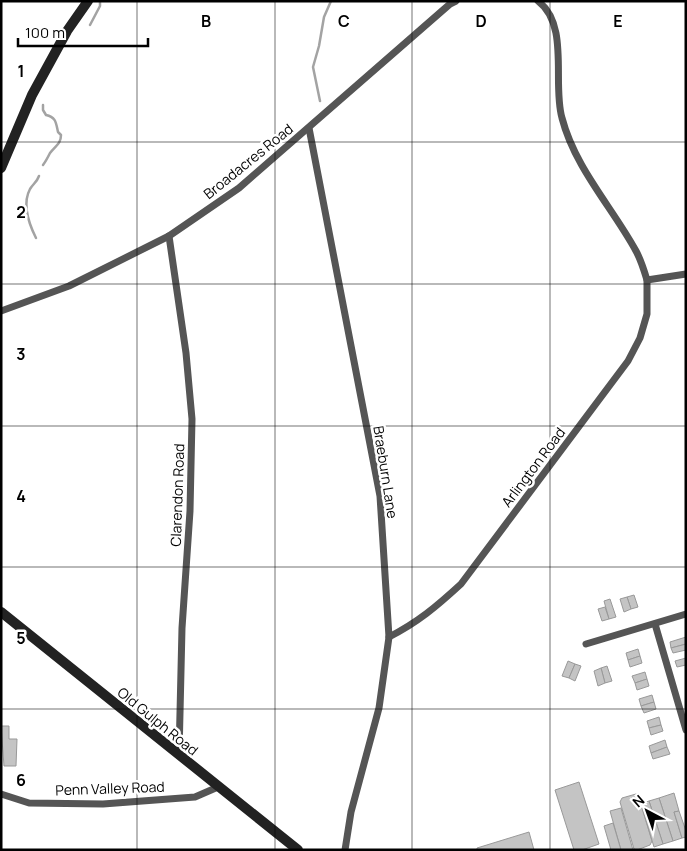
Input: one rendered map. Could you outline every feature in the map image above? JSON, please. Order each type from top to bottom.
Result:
[{"type":"street","points":[[1,168],[32,95],[67,31],[88,1]]},
{"type":"street","name":"Broadacres Road","points":[[1,311],[69,286],[169,236],[239,188],[450,4],[456,1]]},
{"type":"street","points":[[538,1],[553,20],[558,50],[558,90],[561,116],[572,150],[637,253],[647,280],[686,274]]},
{"type":"street","name":"Braeburn Lane","points":[[309,128],[380,496],[389,637],[379,708],[351,812],[345,850]]},
{"type":"street","name":"Clarendon Road","points":[[169,236],[186,353],[192,419],[190,511],[182,628],[179,755]]},
{"type":"street","name":"Arlington Road","points":[[389,637],[413,625],[460,584],[628,361],[640,338],[647,314],[647,280]]},
{"type":"street","name":"Old Gulph Road","points":[[1,612],[298,850]]},
{"type":"street","points":[[586,644],[686,614]]},
{"type":"street","points":[[655,624],[686,730]]},
{"type":"street","name":"Penn Valley Road","points":[[1,794],[29,803],[103,804],[195,797],[218,787]]},
{"type":"building","points":[[634,595],[638,607],[631,609],[627,597]]},
{"type":"building","points":[[627,597],[631,609],[624,612],[620,599]]},
{"type":"building","points":[[610,599],[616,617],[609,619],[604,601]]},
{"type":"building","points":[[605,607],[609,619],[602,621],[598,609]]},
{"type":"building","points":[[686,637],[686,644],[671,648],[670,642]]},
{"type":"building","points":[[686,644],[686,650],[673,653],[671,648]]},
{"type":"building","points":[[638,649],[640,656],[628,660],[626,653]]},
{"type":"building","points":[[640,656],[642,663],[630,667],[628,660]]},
{"type":"building","points":[[686,658],[686,665],[677,667],[675,661]]},
{"type":"building","points":[[568,661],[575,664],[569,678],[562,676]]},
{"type":"building","points":[[575,664],[581,666],[575,681],[569,678]]},
{"type":"building","points":[[607,666],[612,681],[605,683],[601,668]]},
{"type":"building","points":[[601,668],[605,683],[598,686],[594,671]]},
{"type":"building","points":[[645,672],[647,679],[635,683],[632,676]]},
{"type":"building","points":[[647,679],[649,686],[637,690],[635,683]]},
{"type":"building","points":[[652,695],[654,702],[641,706],[639,699]]},
{"type":"building","points":[[654,702],[656,709],[644,713],[641,706]]},
{"type":"building","points":[[659,717],[661,725],[649,728],[647,721]]},
{"type":"building","points":[[661,725],[663,731],[651,735],[649,728]]},
{"type":"building","points":[[1,726],[9,726],[9,739],[17,739],[16,766],[4,766]]},
{"type":"building","points":[[665,740],[667,747],[651,753],[649,746]]},
{"type":"building","points":[[667,747],[670,754],[653,759],[651,753]]},
{"type":"building","points":[[579,782],[599,844],[582,850],[574,850],[555,790]]},
{"type":"building","points":[[674,793],[679,811],[674,812],[682,838],[673,841],[659,798]]},
{"type":"building","points":[[638,795],[652,841],[650,845],[637,850],[634,849],[620,802],[622,798]]},
{"type":"building","points":[[659,798],[673,841],[663,844],[649,801]]},
{"type":"building","points":[[649,801],[663,844],[654,847],[641,804]]},
{"type":"building","points":[[621,808],[633,850],[621,850],[610,811]]},
{"type":"building","points":[[679,811],[686,831],[686,837],[682,838],[674,812]]},
{"type":"building","points":[[613,823],[621,850],[611,850],[604,826]]},
{"type":"building","points":[[529,832],[534,850],[477,850],[477,848]]},
{"type":"waterway","points":[[90,25],[100,6],[100,1]]},
{"type":"waterway","points":[[320,101],[313,67],[324,17],[331,1]]},
{"type":"waterway","points":[[43,105],[43,110],[46,115],[54,119],[58,132],[61,135],[59,143],[43,165]]},
{"type":"waterway","points":[[36,238],[29,220],[27,201],[30,189],[39,176]]}]
